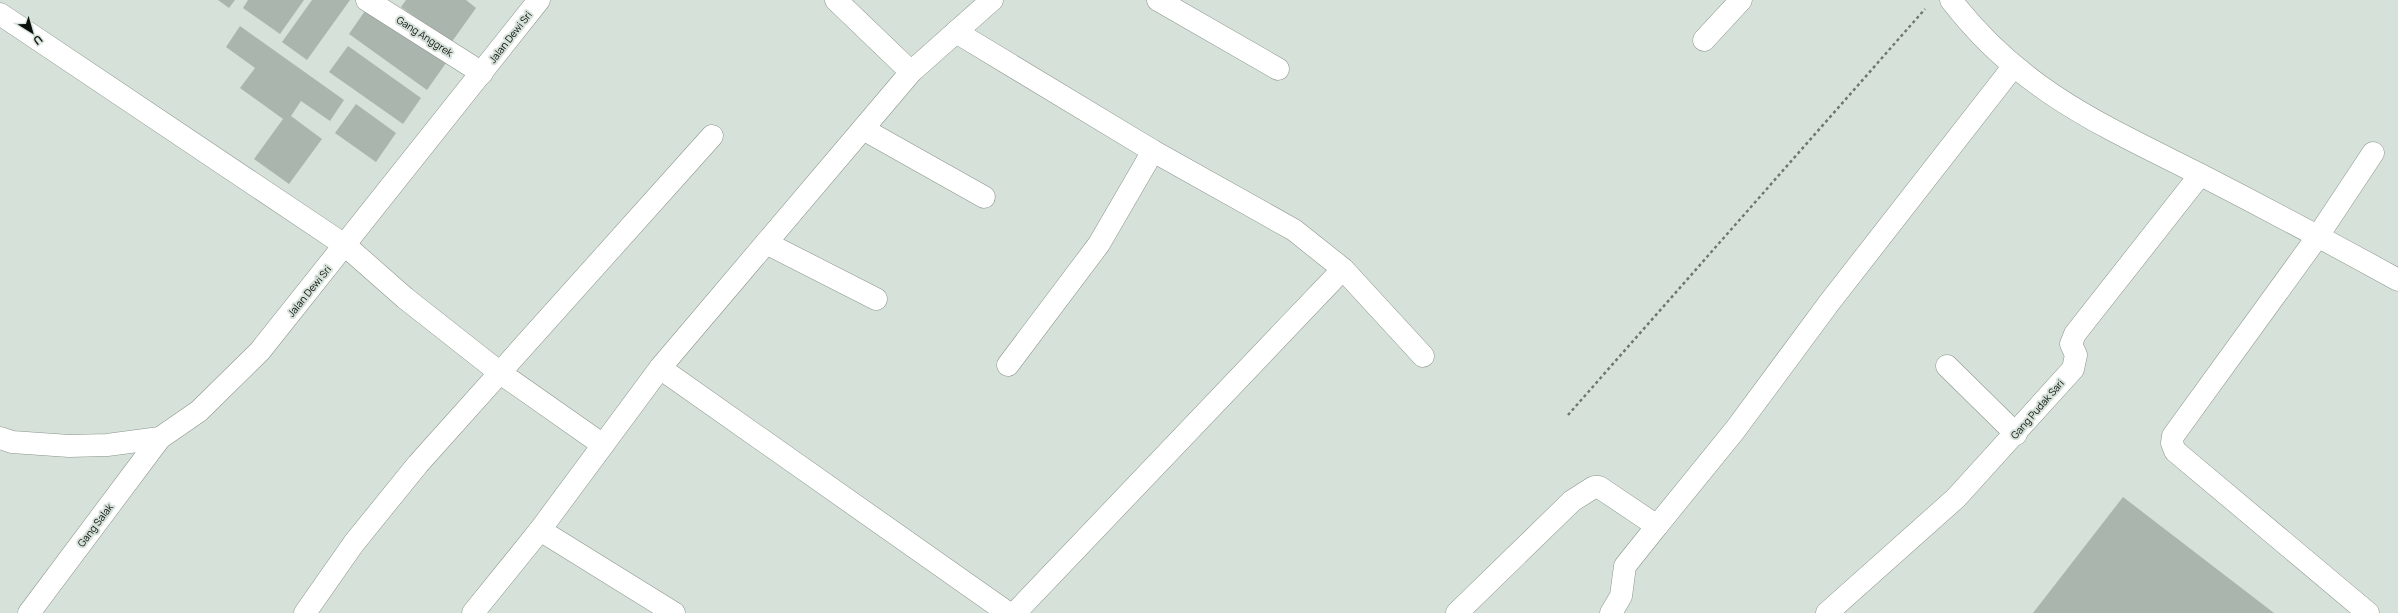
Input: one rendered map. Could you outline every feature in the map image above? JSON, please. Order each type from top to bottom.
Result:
[{"type":"street","name":"Gang Anggrek","points":[[368,0],[482,73]]},
{"type":"street","name":"Jalan Dewi Sri","points":[[0,438],[12,442],[70,446],[107,445],[160,438],[199,411],[225,388],[260,351],[346,246],[539,0]]},
{"type":"street","points":[[836,0],[911,72]]},
{"type":"street","points":[[473,613],[540,530],[660,368],[911,72],[992,0]]},
{"type":"street","points":[[1158,0],[1278,69]]},
{"type":"street","points":[[1704,40],[1741,0]]},
{"type":"street","points":[[1951,0],[1973,28],[2013,68],[2096,123],[2318,236],[2398,280]]},
{"type":"street","points":[[0,14],[346,246],[404,298],[499,372],[603,445]]},
{"type":"street","points":[[956,32],[1152,151],[1294,230],[1343,269],[1423,356]]},
{"type":"street","points":[[1612,613],[1621,596],[1626,566],[1631,556],[1735,430],[1829,304],[2013,68]]},
{"type":"street","points":[[863,129],[984,197]]},
{"type":"street","points":[[305,613],[354,543],[418,464],[712,136]]},
{"type":"street","points":[[1008,365],[1099,244],[1152,151]]},
{"type":"street","points":[[2368,613],[2175,451],[2172,443],[2173,436],[2318,236],[2373,153]]},
{"type":"street","name":"Gang Pudak Sari","points":[[1827,613],[1956,498],[2016,434],[2073,369],[2076,355],[2072,344],[2075,334],[2200,175]]},
{"type":"street","points":[[766,243],[876,299]]},
{"type":"street","points":[[1015,613],[1343,269]]},
{"type":"street","points":[[1948,366],[2016,434]]},
{"type":"street","points":[[660,368],[1008,613]]},
{"type":"street","name":"Gang Salak","points":[[29,613],[160,438]]},
{"type":"street","points":[[1457,613],[1572,501],[1594,487],[1599,487],[1657,526]]},
{"type":"street","points":[[540,530],[674,613]]},
{"type":"path","points":[[1568,416],[1817,135],[1928,6]]},
{"type":"building","points":[[218,0],[235,0],[229,8]]},
{"type":"building","points":[[248,0],[304,0],[280,34],[243,8]]},
{"type":"building","points":[[312,0],[350,0],[307,60],[282,42]]},
{"type":"building","points":[[406,0],[466,0],[476,8],[451,43],[401,7]]},
{"type":"building","points":[[367,8],[446,63],[427,90],[349,34]]},
{"type":"building","points":[[240,26],[344,100],[330,121],[301,101],[291,116],[322,139],[289,184],[254,159],[283,119],[240,88],[255,68],[226,47]]},
{"type":"building","points":[[348,46],[421,98],[403,124],[329,72]]},
{"type":"building","points":[[356,104],[396,133],[376,162],[335,133]]},
{"type":"building","points":[[2123,497],[2274,613],[2033,613]]}]
